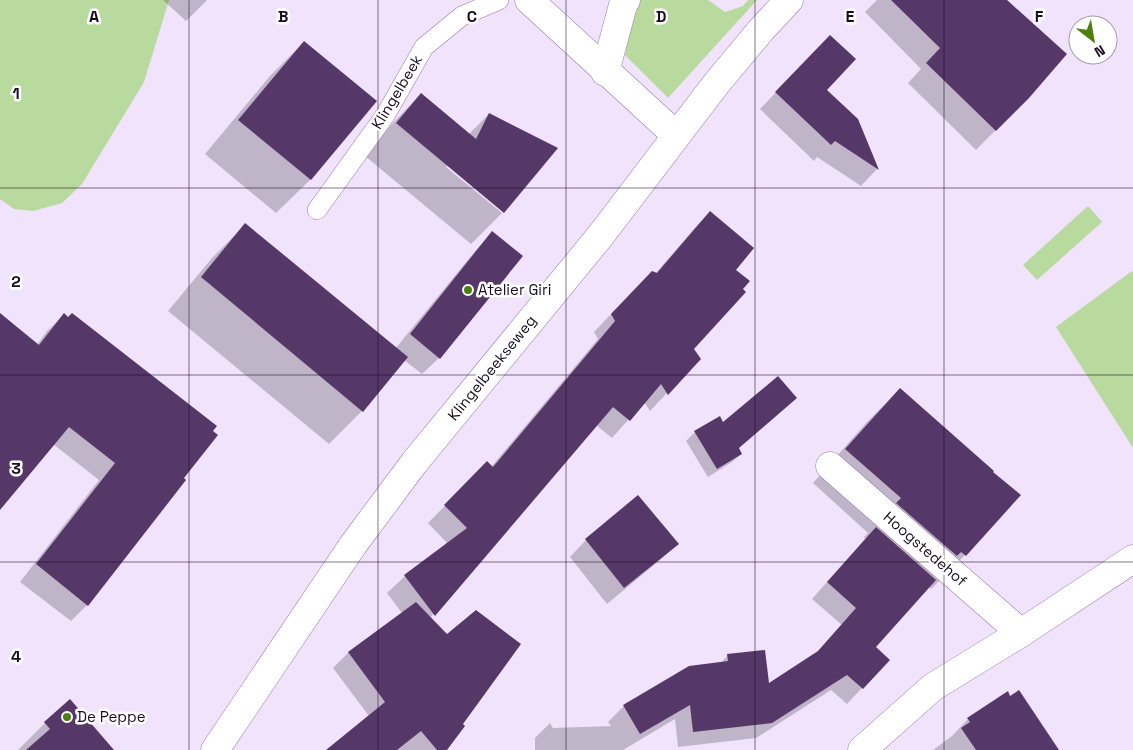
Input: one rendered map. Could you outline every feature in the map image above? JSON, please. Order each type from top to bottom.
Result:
[{"type":"street","points":[[529,0],[676,135]]},
{"type":"street","points":[[606,72],[623,5],[626,0]]},
{"type":"street","name":"Klingelbeekseweg","points":[[215,750],[353,545],[399,482],[601,235],[676,135],[761,30],[789,0]]},
{"type":"street","name":"Hoogstedehof","points":[[830,466],[1021,633]]},
{"type":"street","points":[[862,750],[933,687],[1021,633],[1133,559]]},
{"type":"lane","name":"Klingelbeek","points":[[317,210],[386,114],[424,48],[462,16],[499,0]]},
{"type":"green space","points":[[0,0],[169,0],[144,82],[82,184],[62,203],[33,211],[14,209],[0,199]]},
{"type":"green space","points":[[640,0],[708,0],[725,12],[743,6],[748,0],[757,0],[668,98],[625,55],[630,14]]},
{"type":"green space","points":[[1088,206],[1102,222],[1037,280],[1023,265]]},
{"type":"green space","points":[[1133,272],[1133,448],[1056,327]]},
{"type":"building","points":[[891,0],[1007,0],[1067,54],[1029,98],[996,131],[926,63],[940,48]]},
{"type":"building","points":[[830,35],[856,59],[827,90],[858,119],[879,170],[835,141],[831,145],[775,92]]},
{"type":"building","points":[[304,41],[377,101],[311,180],[238,120]]},
{"type":"building","points":[[421,93],[476,139],[489,113],[558,148],[504,213],[396,123]]},
{"type":"building","points":[[710,211],[754,248],[736,270],[750,281],[743,289],[746,292],[694,349],[701,359],[668,395],[661,384],[630,421],[613,407],[435,616],[404,575],[467,528],[444,505],[487,461],[493,467],[615,321],[611,314],[652,271],[657,273]]},
{"type":"building","points":[[245,223],[408,357],[363,412],[201,277]]},
{"type":"building","points":[[492,231],[523,256],[440,359],[410,334]]},
{"type":"building","points":[[0,313],[39,345],[64,313],[68,317],[72,313],[217,426],[213,431],[218,435],[184,478],[186,480],[88,606],[36,564],[115,463],[69,427],[0,510]]},
{"type":"building","points":[[778,376],[797,398],[739,448],[742,454],[717,469],[694,431],[720,416],[723,422]]},
{"type":"building","points":[[900,388],[1021,495],[966,556],[961,552],[957,556],[896,503],[901,498],[845,449]]},
{"type":"building","points":[[638,495],[679,544],[624,588],[585,539]]},
{"type":"building","points":[[876,527],[936,580],[876,647],[890,660],[863,689],[847,675],[772,723],[693,732],[690,705],[640,734],[623,705],[689,666],[728,661],[727,654],[765,650],[769,683],[818,651],[856,608],[827,582]]},
{"type":"building","points":[[416,602],[447,634],[476,610],[521,644],[463,724],[465,726],[447,750],[437,750],[421,731],[397,750],[326,750],[385,702],[348,652]]},
{"type":"building","points":[[1019,690],[1059,750],[976,750],[961,728],[970,722],[967,718],[1008,691],[1010,696]]},
{"type":"building","name":"De Peppe","points":[[70,699],[114,750],[26,750],[50,729],[44,722]]},
{"type":"place","name":"Atelier Giri","points":[[468,290]]},
{"type":"place","name":"De Peppe","points":[[67,717]]}]
